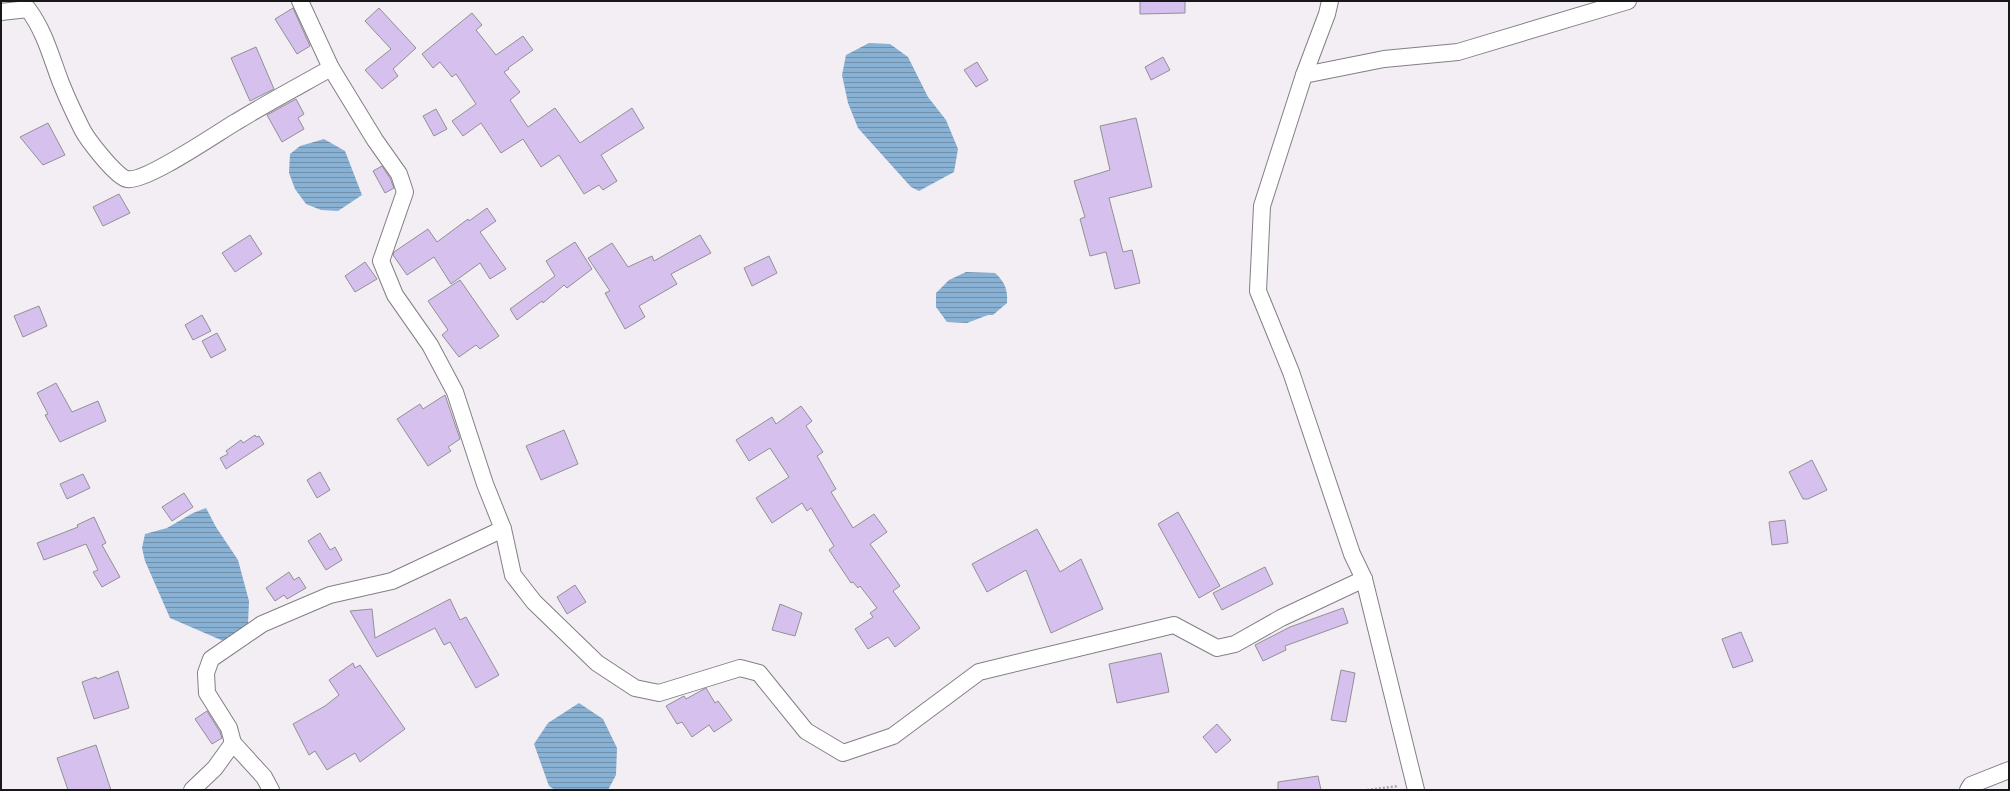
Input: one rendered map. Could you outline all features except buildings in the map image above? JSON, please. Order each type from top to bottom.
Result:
[{"type":"street","points":[[300,1],[331,68],[375,140],[399,174],[405,192],[381,261],[395,295],[430,346],[455,392],[485,484],[503,529],[513,575],[534,602],[597,662],[635,688],[660,693],[740,668],[759,673],[806,731],[843,753],[893,736],[980,672],[1174,625],[1217,648],[1235,644],[1281,618],[1364,578]]},
{"type":"street","points":[[1330,1],[1327,14],[1304,75],[1262,206],[1258,291],[1291,372],[1352,554],[1364,578],[1415,787]]},
{"type":"street","points":[[1304,75],[1384,59],[1458,52],[1628,1]]},
{"type":"street","points":[[1,12],[28,9],[36,20],[46,39],[62,84],[82,129],[116,173],[126,179],[137,179],[189,151],[234,122],[331,68]]},
{"type":"street","points":[[271,790],[264,777],[233,743],[229,728],[207,693],[206,673],[211,659],[262,624],[330,595],[392,581],[503,529]]},
{"type":"street","points":[[192,790],[215,768],[233,743]]},
{"type":"street","points":[[1968,790],[1971,785],[2009,770]]},
{"type":"path","points":[[1367,790],[1415,787]]},
{"type":"water","points":[[869,43],[890,44],[908,57],[928,97],[946,120],[958,149],[954,172],[919,191],[911,187],[858,128],[848,103],[842,75],[846,55]]},
{"type":"water","points":[[324,139],[345,151],[362,195],[338,211],[321,210],[306,204],[295,189],[289,173],[290,154],[300,146]]},
{"type":"water","points":[[966,272],[995,273],[1005,286],[1007,303],[993,315],[988,315],[967,323],[947,322],[936,307],[936,293],[949,280]]},
{"type":"water","points":[[206,508],[216,527],[238,560],[249,601],[248,624],[228,643],[170,618],[145,561],[142,548],[145,534],[167,528],[193,513]]},
{"type":"water","points":[[579,703],[603,719],[617,748],[616,775],[608,790],[555,790],[549,786],[534,744],[548,723]]}]
